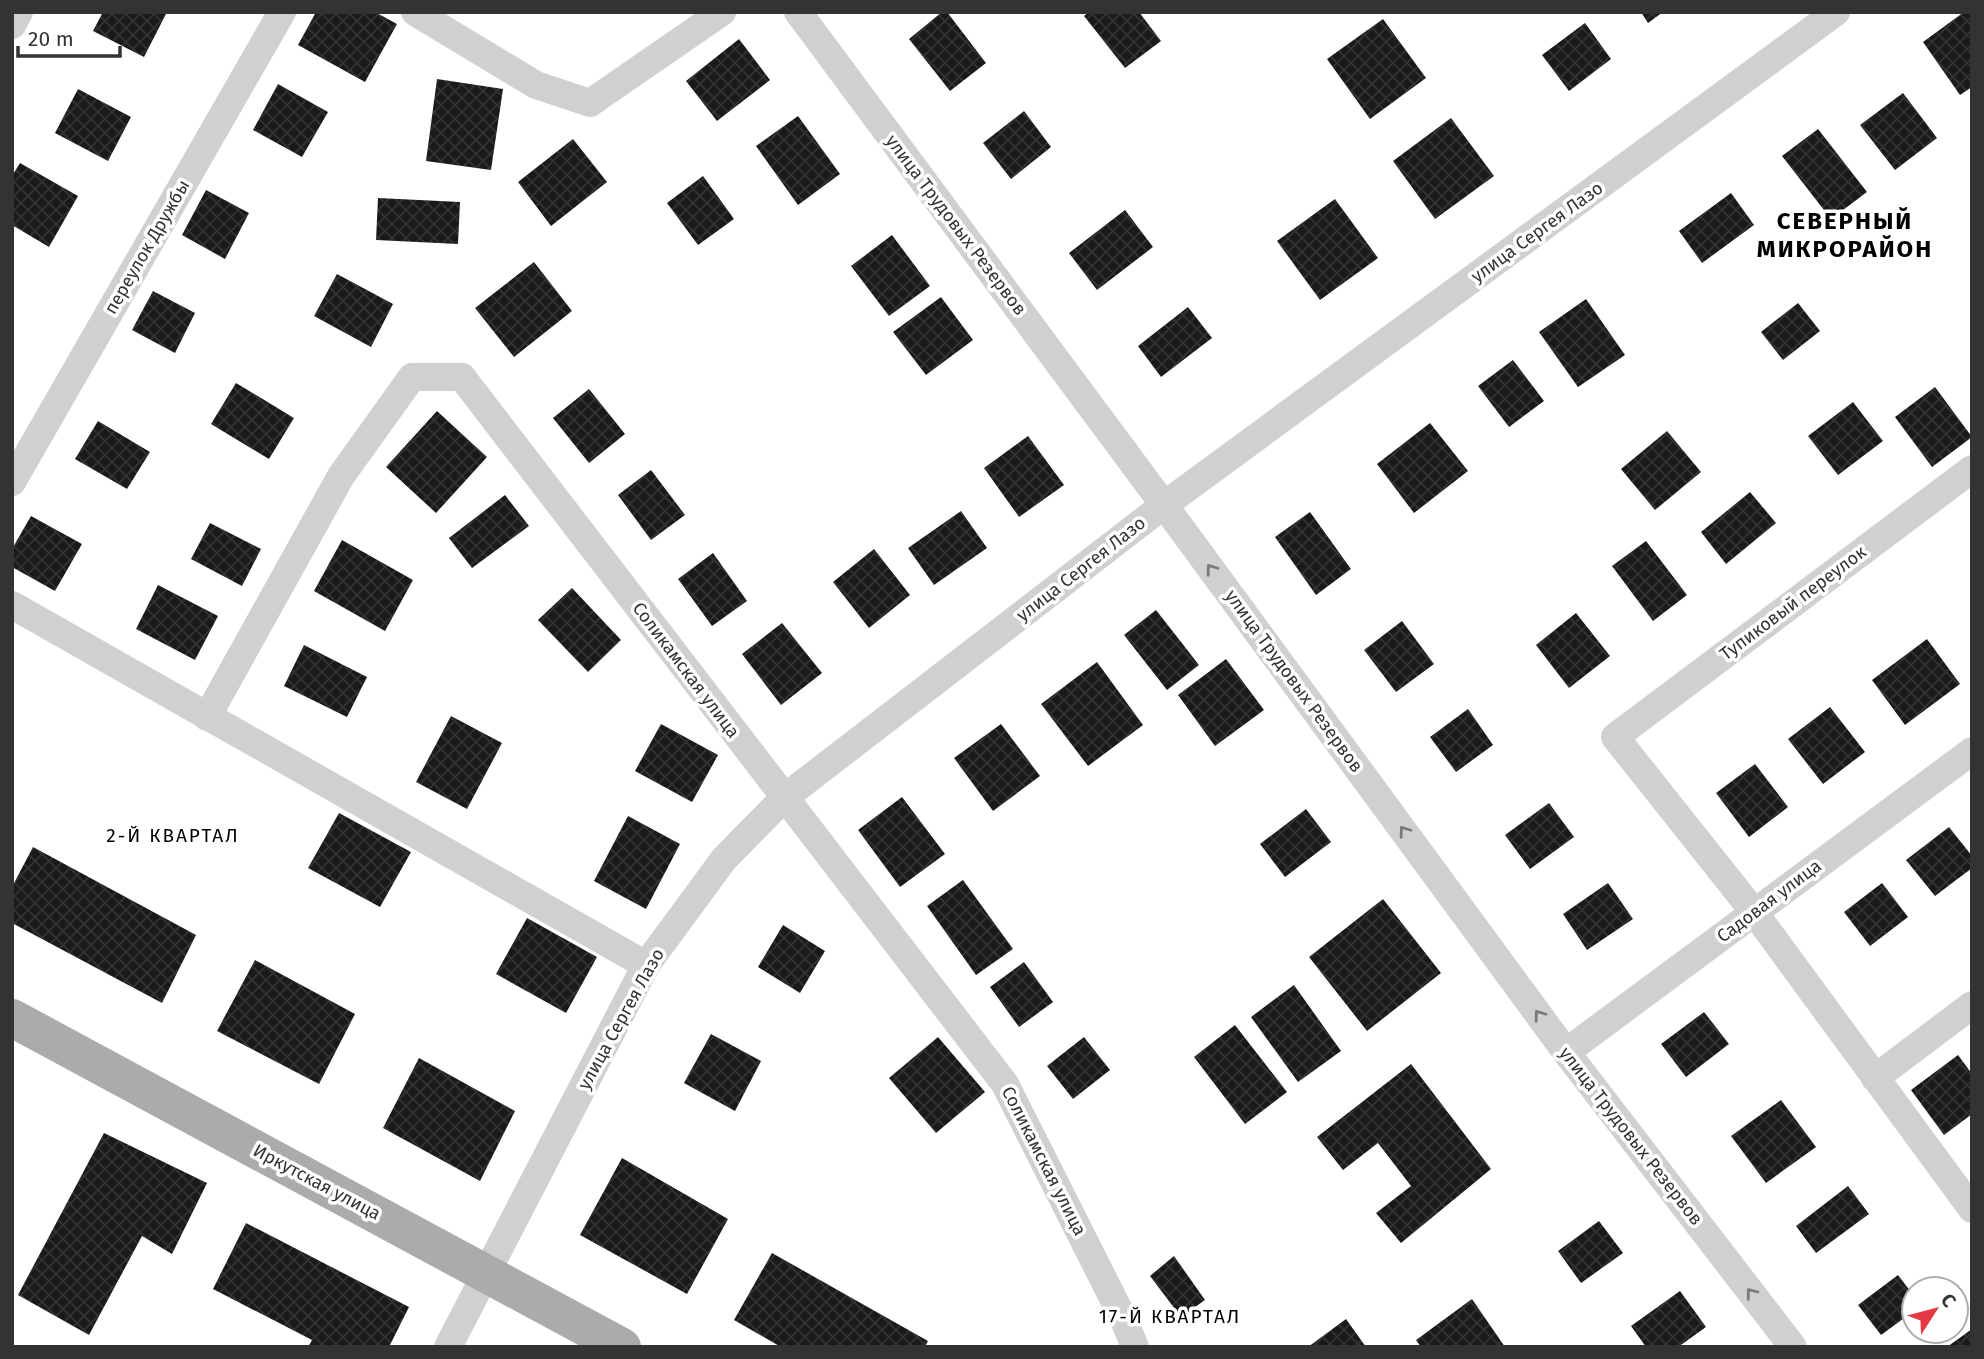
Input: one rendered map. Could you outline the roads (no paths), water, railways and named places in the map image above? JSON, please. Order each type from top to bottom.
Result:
[{"type":"main road","name":"Иркутская улица","points":[[12,1018],[622,1347]]},
{"type":"street","points":[[12,25],[19,12]]},
{"type":"street","name":"переулок Дружбы","points":[[12,482],[282,12]]},
{"type":"street","points":[[415,12],[536,85],[590,103],[722,12]]},
{"type":"street","name":"улица Трудовых Резервов","points":[[798,12],[1566,1052],[1793,1347]]},
{"type":"street","name":"улица Сергея Лазо","points":[[448,1347],[646,965],[724,859],[784,798],[1164,505],[1836,12]]},
{"type":"street","name":"Соликамская улица","points":[[206,717],[341,476],[412,377],[462,377],[1006,1084],[1118,1307],[1135,1347]]},
{"type":"street","name":"Тупиковый переулок","points":[[1754,912],[1615,737],[1972,469]]},
{"type":"street","points":[[12,605],[646,965]]},
{"type":"street","name":"Садовая улица","points":[[1566,1052],[1972,751]]},
{"type":"street","points":[[1754,912],[1972,1209]]},
{"type":"street","points":[[1875,1078],[1972,1005]]},
{"type":"district","name":"СЕВЕРНЫЙ МИКРОРАЙОН","points":[[1845,235]]},
{"type":"district","name":"2-Й КВАРТАЛ","points":[[173,835]]},
{"type":"district","name":"17-Й КВАРТАЛ","points":[[1170,1316]]}]
